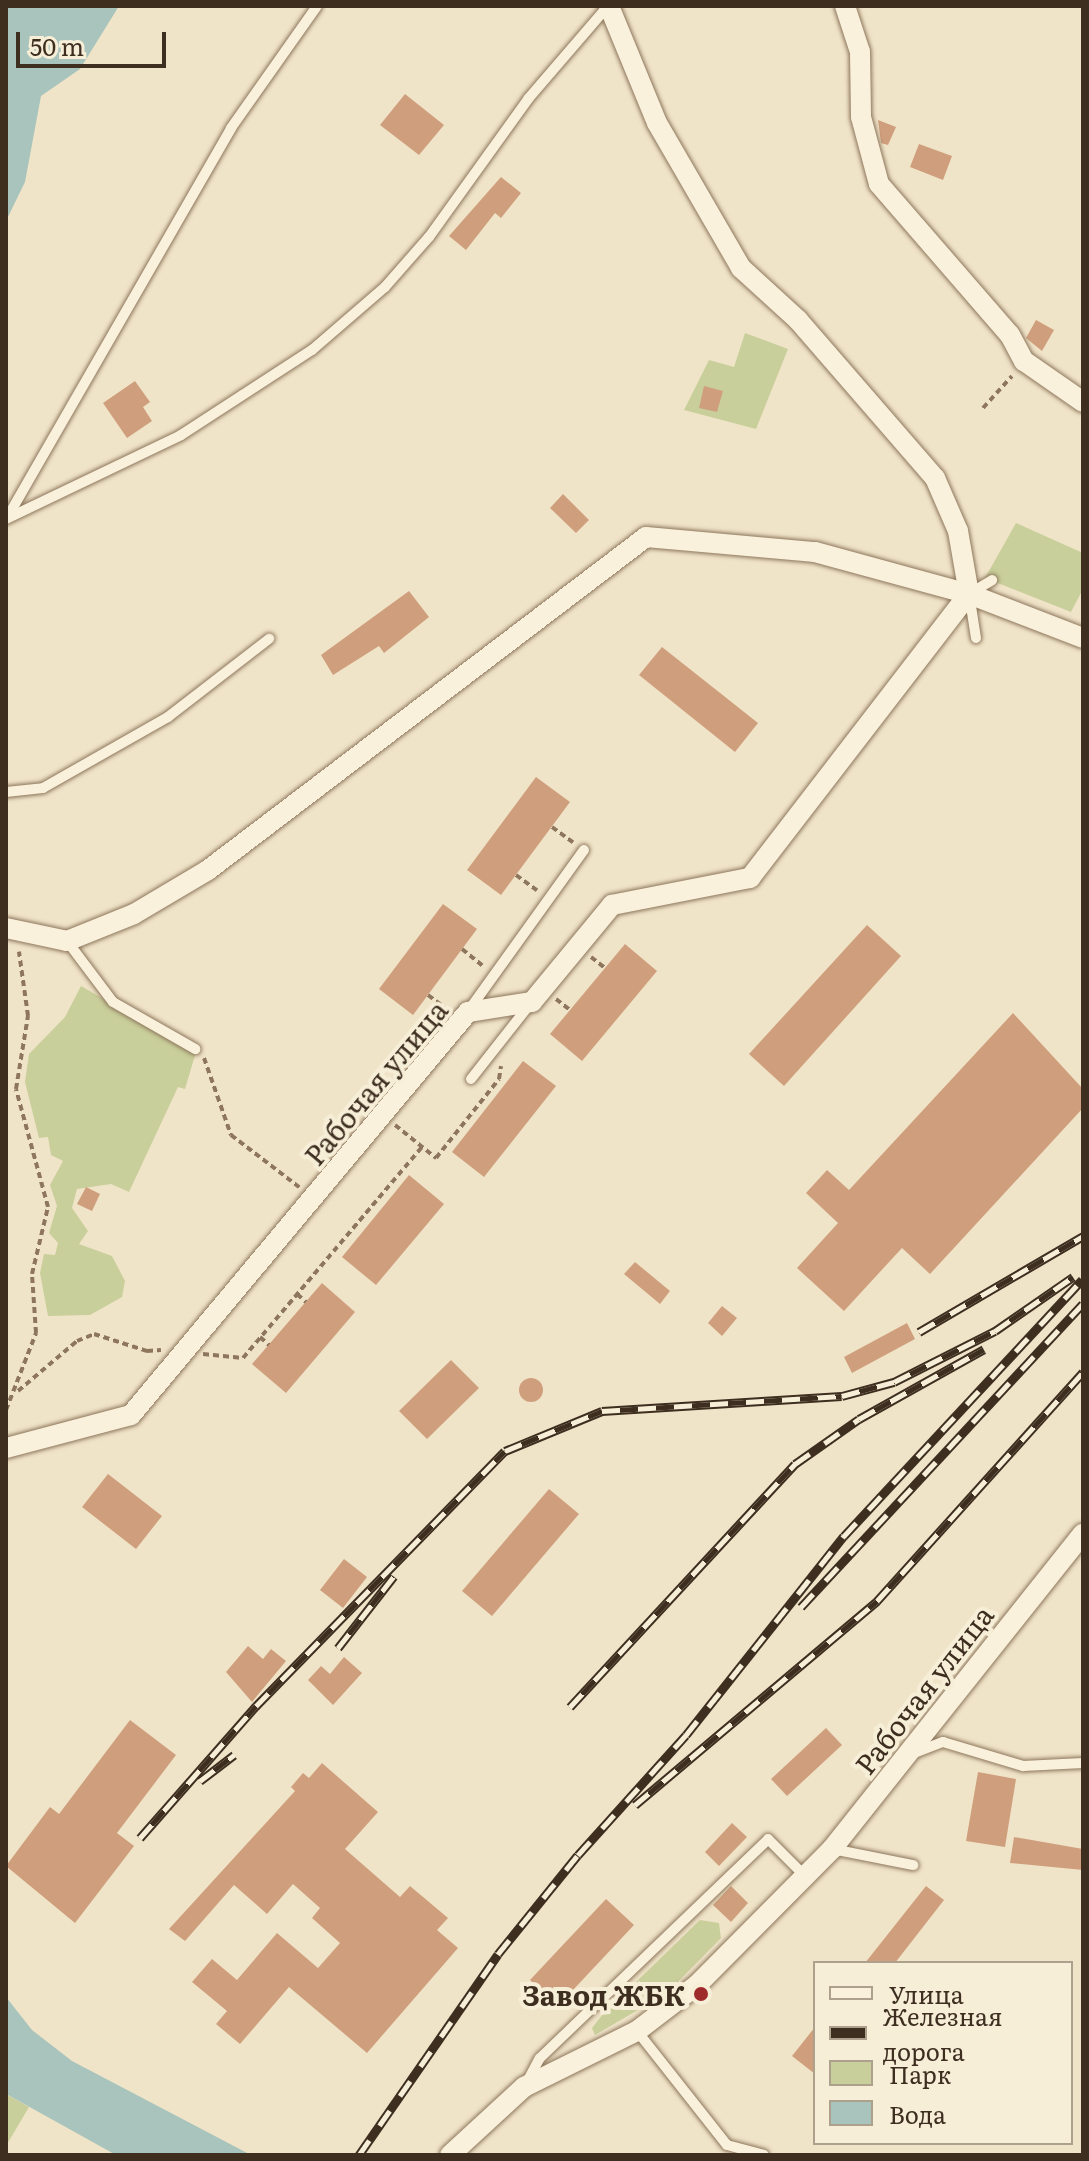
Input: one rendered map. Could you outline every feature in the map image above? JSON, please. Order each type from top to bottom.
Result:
[{"type":"street","points":[[532,1002],[612,905],[750,878],[754,864],[969,594],[958,531],[935,478],[798,320],[741,268],[657,123],[609,6]]},
{"type":"street","points":[[845,6],[860,52],[861,117],[879,184],[1002,324],[1024,361],[1083,402]]},
{"type":"street","points":[[9,937],[67,941],[134,914],[208,870],[646,537],[815,552],[969,594],[1083,638]]},
{"type":"street","name":"Рабочая улица","points":[[6,1448],[131,1415],[468,1012],[532,1002]]},
{"type":"street","name":"Рабочая улица","points":[[450,2155],[524,2087],[637,2031],[697,1985],[832,1849],[1083,1534]]},
{"type":"lane","points":[[6,520],[231,128],[317,6]]},
{"type":"lane","points":[[6,520],[181,435],[312,350],[385,287],[429,237],[528,99],[609,6]]},
{"type":"lane","points":[[976,638],[969,594],[992,580]]},
{"type":"lane","points":[[6,792],[43,788],[168,717],[269,639]]},
{"type":"lane","points":[[468,1012],[492,973],[584,850]]},
{"type":"lane","points":[[67,941],[113,1002],[195,1049]]},
{"type":"lane","points":[[471,1079],[532,1002]]},
{"type":"lane","points":[[905,1757],[943,1742],[1023,1766],[1083,1763]]},
{"type":"lane","points":[[524,2087],[540,2058],[768,1839],[806,1877]]},
{"type":"lane","points":[[832,1849],[913,1865]]},
{"type":"lane","points":[[637,2031],[727,2145],[764,2155]]},
{"type":"path","points":[[983,408],[1014,374]]},
{"type":"path","points":[[552,827],[584,850]]},
{"type":"path","points":[[516,875],[548,898]]},
{"type":"path","points":[[6,1410],[18,1391],[36,1333],[32,1274],[48,1207],[16,1089],[28,993],[9,937]]},
{"type":"path","points":[[462,949],[492,973]]},
{"type":"path","points":[[590,956],[605,968]]},
{"type":"path","points":[[555,997],[570,1010]]},
{"type":"path","points":[[195,1049],[205,1059],[231,1135],[314,1198]]},
{"type":"path","points":[[499,1079],[505,1084]]},
{"type":"path","points":[[465,1122],[471,1128]]},
{"type":"path","points":[[18,1391],[77,1341],[94,1334],[147,1351],[188,1346],[211,1359],[243,1358],[422,1147]]},
{"type":"path","points":[[387,1187],[394,1193]]},
{"type":"path","points":[[351,1231],[358,1237]]},
{"type":"path","points":[[297,1294],[306,1302]]},
{"type":"path","points":[[260,1337],[269,1345]]},
{"type":"green space","points":[[745,333],[788,349],[756,429],[684,410],[709,360],[734,367]]},
{"type":"green space","points":[[1016,523],[1083,553],[1083,589],[1071,612],[985,578]]},
{"type":"green space","points":[[81,986],[196,1052],[185,1089],[178,1087],[129,1192],[111,1184],[77,1189],[72,1208],[88,1231],[79,1244],[112,1256],[125,1281],[122,1297],[90,1315],[48,1316],[40,1273],[44,1254],[55,1255],[58,1243],[49,1233],[57,1206],[50,1185],[63,1161],[51,1155],[48,1137],[39,1138],[25,1082],[29,1054],[65,1017]]},
{"type":"green space","points":[[700,1920],[719,1923],[721,1938],[667,1993],[595,2035],[592,2028],[603,2014]]},
{"type":"green space","points":[[6,2094],[29,2107],[6,2146]]},
{"type":"water","points":[[6,6],[119,6],[80,69],[41,96],[25,182],[6,221]]},
{"type":"water","points":[[6,1997],[32,2030],[72,2061],[251,2155],[116,2155],[8,2095]]},
{"type":"building","points":[[405,94],[444,125],[419,155],[380,125]]},
{"type":"building","points":[[878,120],[896,127],[888,145],[881,143]]},
{"type":"building","points":[[919,144],[952,156],[943,180],[910,167]]},
{"type":"building","points":[[501,177],[521,193],[501,218],[495,213],[466,250],[449,236]]},
{"type":"building","points":[[1036,320],[1054,330],[1042,351],[1026,338]]},
{"type":"building","points":[[135,381],[150,402],[143,407],[152,421],[127,438],[103,403]]},
{"type":"building","points":[[704,386],[723,391],[717,412],[699,408]]},
{"type":"building","points":[[563,494],[589,520],[576,533],[550,508]]},
{"type":"building","points":[[409,591],[429,617],[384,653],[379,646],[333,675],[321,655]]},
{"type":"building","points":[[662,647],[758,723],[735,752],[639,675]]},
{"type":"building","points":[[536,777],[570,802],[501,895],[467,870]]},
{"type":"building","points":[[443,904],[477,929],[413,1015],[379,989]]},
{"type":"building","points":[[867,925],[901,956],[784,1086],[749,1054]]},
{"type":"building","points":[[625,944],[657,971],[582,1061],[550,1034]]},
{"type":"building","points":[[1013,1013],[1083,1089],[1083,1108],[930,1274],[902,1248],[844,1311],[797,1268],[838,1223],[806,1193],[827,1170],[849,1190]]},
{"type":"building","points":[[523,1061],[556,1086],[484,1177],[452,1152]]},
{"type":"building","points":[[409,1175],[444,1204],[376,1285],[342,1257]]},
{"type":"building","points":[[86,1187],[100,1194],[92,1211],[77,1204]]},
{"type":"building","points":[[635,1262],[670,1291],[660,1304],[624,1274]]},
{"type":"building","points":[[322,1283],[355,1312],[286,1393],[252,1364]]},
{"type":"building","points":[[722,1306],[737,1318],[722,1336],[708,1323]]},
{"type":"building","points":[[907,1323],[915,1339],[852,1373],[844,1357]]},
{"type":"building","points":[[451,1360],[479,1388],[427,1439],[399,1411]]},
{"type":"building","points":[[531,1378],[542,1385],[543,1390],[536,1401],[531,1402],[520,1395],[519,1390],[526,1379]]},
{"type":"building","points":[[108,1474],[162,1516],[136,1549],[82,1507]]},
{"type":"building","points":[[549,1489],[579,1514],[492,1616],[462,1591]]},
{"type":"building","points":[[344,1559],[367,1577],[343,1608],[320,1590]]},
{"type":"building","points":[[248,1646],[263,1659],[271,1649],[286,1661],[252,1702],[226,1672]]},
{"type":"building","points":[[344,1657],[362,1673],[333,1705],[308,1680],[321,1666],[330,1674]]},
{"type":"building","points":[[130,1720],[176,1755],[117,1833],[134,1846],[75,1923],[6,1866],[50,1807],[59,1814]]},
{"type":"building","points":[[826,1728],[842,1745],[787,1796],[771,1779]]},
{"type":"building","points":[[322,1763],[378,1812],[345,1849],[400,1897],[410,1886],[448,1918],[437,1930],[458,1948],[367,2053],[289,1987],[240,2044],[216,2024],[227,2011],[192,1982],[212,1959],[237,1980],[277,1933],[318,1968],[340,1943],[312,1918],[320,1908],[293,1884],[267,1914],[234,1885],[185,1941],[169,1929],[295,1791],[291,1787],[303,1773],[309,1778]]},
{"type":"building","points":[[978,1772],[1016,1779],[1005,1847],[966,1841]]},
{"type":"building","points":[[732,1823],[747,1837],[719,1866],[705,1852]]},
{"type":"building","points":[[1014,1837],[1083,1849],[1083,1870],[1010,1863]]},
{"type":"building","points":[[731,1886],[748,1903],[731,1922],[713,1905]]},
{"type":"building","points":[[926,1886],[944,1900],[897,1961],[867,1961]]},
{"type":"building","points":[[606,1899],[634,1925],[558,2006],[530,1980]]},
{"type":"building","points":[[813,2030],[813,2072],[792,2056]]},
{"type":"railway","points":[[919,1332],[1083,1236]]},
{"type":"railway","points":[[140,1838],[256,1706],[505,1451],[602,1411],[842,1396],[894,1382],[995,1331],[1073,1277]]},
{"type":"railway","points":[[359,2155],[498,1954],[578,1855],[686,1735],[844,1536],[1082,1280]]},
{"type":"railway","points":[[801,1607],[1083,1304]]},
{"type":"railway","points":[[570,1707],[795,1464],[859,1419],[984,1349]]},
{"type":"railway","points":[[635,1805],[877,1601],[1083,1372]]},
{"type":"railway","points":[[338,1648],[394,1576]]},
{"type":"railway","points":[[200,1781],[234,1755]]},
{"type":"place","name":"Завод ЖБК","points":[[701,1994]]}]
